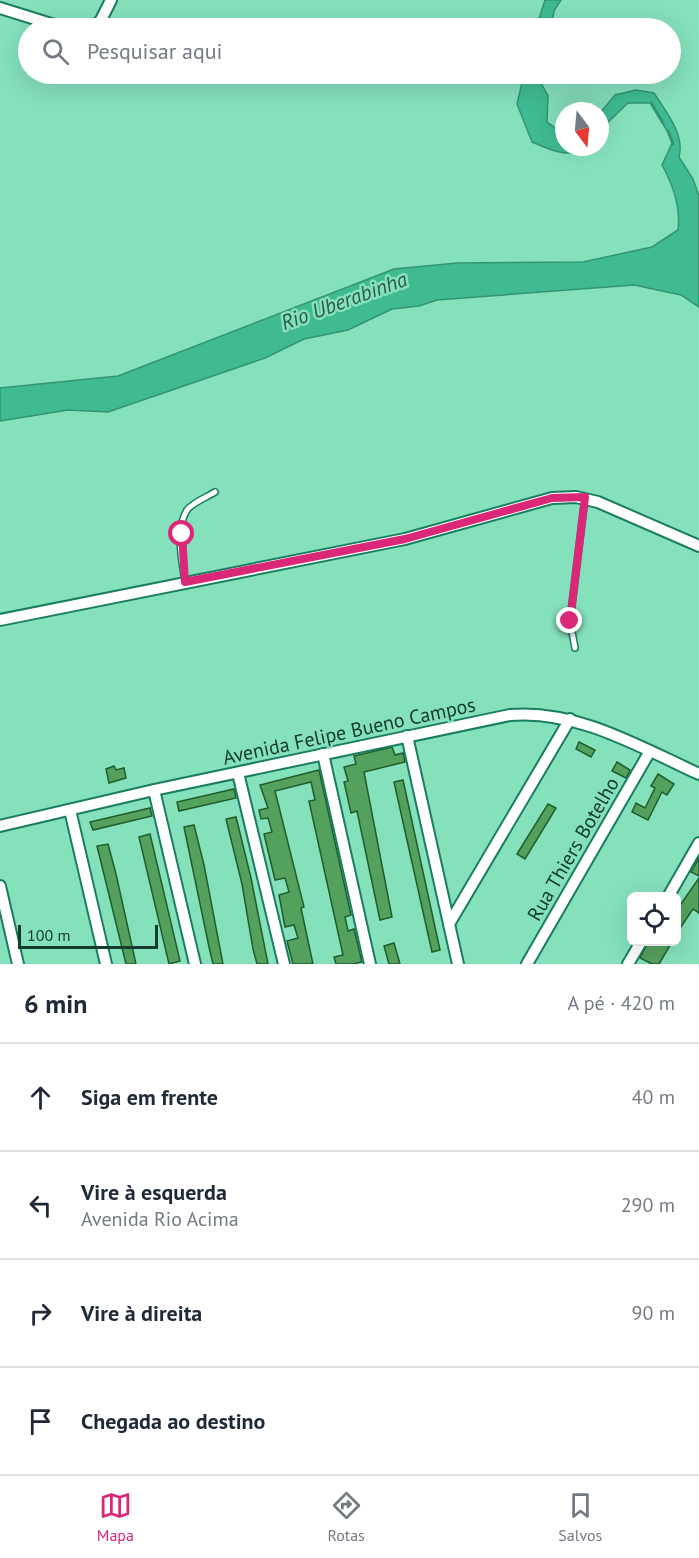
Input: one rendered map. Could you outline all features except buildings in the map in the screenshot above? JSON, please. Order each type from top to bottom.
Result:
[{"type":"street","points":[[102,18],[111,0]]},
{"type":"street","points":[[0,8],[32,18]]},
{"type":"street","points":[[0,620],[405,539],[552,498],[585,497],[699,546]]},
{"type":"street","name":"Avenida Felipe Bueno Campos","points":[[0,826],[154,790],[510,715],[549,714],[570,719],[699,774]]},
{"type":"street","points":[[449,924],[570,719]]},
{"type":"street","points":[[407,736],[458,964]]},
{"type":"street","name":"Rua Thiers Botelho","points":[[527,964],[650,752]]},
{"type":"street","points":[[323,754],[370,964]]},
{"type":"street","points":[[238,773],[284,964]]},
{"type":"street","points":[[154,790],[195,964]]},
{"type":"street","points":[[70,810],[106,964]]},
{"type":"street","points":[[671,892],[699,843]]},
{"type":"street","points":[[0,886],[18,964]]},
{"type":"street","points":[[628,964],[639,946]]},
{"type":"lane","points":[[185,582],[183,520],[188,509],[215,492]]},
{"type":"lane","points":[[576,648],[570,621],[585,497]]},
{"type":"water","points":[[545,0],[561,0],[553,18],[539,18]]},
{"type":"water","points":[[522,84],[542,84],[548,96],[547,122],[555,128],[555,151],[532,142],[517,104]]},
{"type":"water","name":"Rio Uberabinha","points":[[636,90],[654,93],[677,132],[679,157],[693,179],[699,196],[699,307],[681,295],[634,285],[437,300],[419,306],[392,309],[348,330],[304,339],[265,358],[108,412],[68,410],[0,421],[0,388],[118,376],[394,269],[457,263],[583,262],[652,247],[678,230],[675,196],[662,165],[673,141],[651,103],[628,103],[609,121],[609,102],[615,95]]},
{"type":"waterway","points":[[651,103],[663,123]]},
{"type":"waterway","points":[[668,131],[673,144]]},
{"type":"route","points":[[182,534],[185,582],[405,539],[552,498],[585,497],[570,621]]}]
